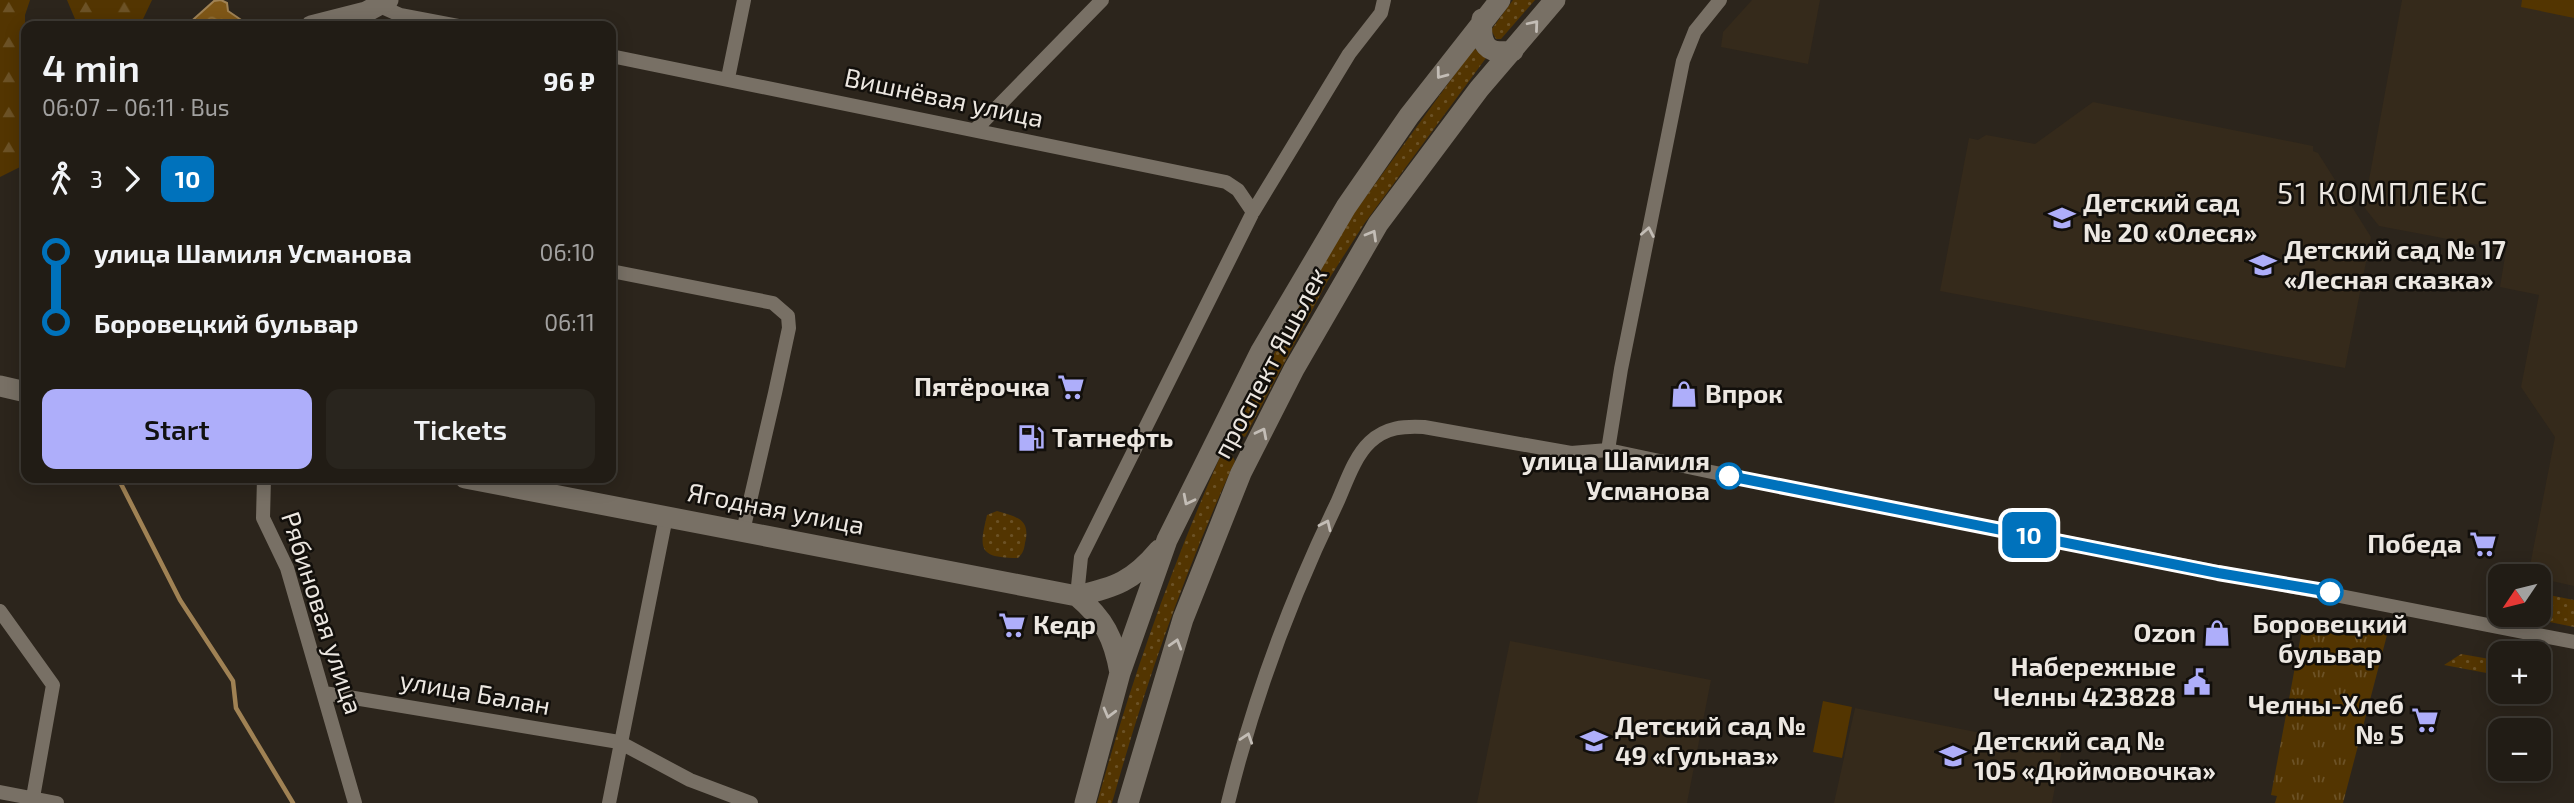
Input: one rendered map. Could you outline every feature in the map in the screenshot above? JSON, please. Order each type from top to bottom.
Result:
[{"type":"main road","name":"проспект Яшьлек","points":[[1085,803],[1120,673],[1167,540],[1261,351],[1346,207],[1482,19],[1500,0]]},
{"type":"main road","name":"проспект Яшьлек","points":[[1128,803],[1184,619],[1241,473],[1294,369],[1378,224],[1479,89],[1555,0]]},
{"type":"main road","points":[[327,21],[384,3]]},
{"type":"main road","points":[[1482,19],[1481,37],[1489,49],[1498,53],[1513,51]]},
{"type":"main road","points":[[0,386],[21,391]]},
{"type":"main road","points":[[1211,454],[1227,442],[1234,442],[1240,448],[1241,473]]},
{"type":"main road","name":"Ягодная улица","points":[[491,483],[1077,596]]},
{"type":"main road","points":[[1077,596],[1115,587],[1141,571],[1167,540]]},
{"type":"main road","points":[[1077,596],[1107,627],[1116,649],[1120,673]]},
{"type":"street","points":[[729,78],[744,0]]},
{"type":"street","points":[[976,129],[1102,0]]},
{"type":"street","points":[[1077,596],[1081,556],[1253,212],[1349,54],[1381,13],[1384,0]]},
{"type":"street","points":[[1608,450],[1634,298],[1683,61],[1695,31],[1720,0]]},
{"type":"street","points":[[384,3],[400,15],[432,21]]},
{"type":"street","name":"Вишнёвая улица","points":[[616,57],[1226,182],[1238,190],[1253,212]]},
{"type":"street","points":[[616,272],[773,303],[788,316],[789,328],[743,531]]},
{"type":"street","points":[[1228,803],[1284,623],[1357,459],[1368,444],[1391,429],[1406,426],[1424,426],[1571,453],[1608,450],[1767,484],[2574,642]]},
{"type":"street","name":"Рябиновая улица","points":[[264,483],[263,518],[287,568],[355,803]]},
{"type":"street","points":[[609,803],[618,742],[666,517]]},
{"type":"street","points":[[0,611],[52,685],[32,801]]},
{"type":"street","name":"улица Балан","points":[[324,693],[618,742],[690,780],[751,803]]},
{"type":"street","points":[[0,792],[32,801],[57,803]]},
{"type":"shaded area","points":[[1752,0],[1820,0],[1808,64],[1721,47],[1723,32]]},
{"type":"shaded area","points":[[2402,0],[2574,0],[2574,586],[2552,581],[2552,564],[2530,564],[2555,437],[2521,387],[2539,295],[2500,287],[2506,250],[2379,226],[2364,207]]},
{"type":"shaded area","points":[[2093,102],[2313,146],[2313,151],[2318,153],[2371,237],[2345,368],[1940,291],[1969,138],[1978,140],[1986,135],[2035,144]]},
{"type":"shaded area","name":"Детский сад № 49 «Гульназ»","points":[[1510,641],[1711,680],[1687,803],[1477,803]]},
{"type":"shaded area","name":"Детский сад № 105 «Дюймовочка»","points":[[1855,708],[2062,749],[2052,803],[1834,803]]},
{"type":"green space","points":[[0,0],[30,0],[25,21],[21,21],[21,166],[0,177]]},
{"type":"green space","points":[[67,0],[152,0],[141,21],[76,21]]},
{"type":"green space","points":[[1513,0],[1535,0],[1501,39],[1496,39],[1491,30]]},
{"type":"green space","points":[[2522,0],[2574,0],[2574,18],[2521,7]]},
{"type":"green space","points":[[1474,48],[1486,58],[1364,224],[1327,282],[1245,437],[1233,432],[1315,276],[1351,217]]},
{"type":"green space","points":[[1232,455],[1235,461],[1167,630],[1112,803],[1097,803],[1137,671],[1168,585],[1220,457]]},
{"type":"green space","points":[[997,511],[1016,517],[1024,524],[1025,545],[1018,558],[995,556],[984,549],[983,536],[987,515]]},
{"type":"green space","points":[[2552,596],[2574,600],[2574,627],[2552,623]]},
{"type":"green space","name":"Боровецкий бульвар","points":[[2304,619],[2387,635],[2343,803],[2275,803],[2277,796],[2271,795]]},
{"type":"green space","points":[[2461,654],[2488,659],[2488,673],[2444,665]]},
{"type":"green space","points":[[1823,701],[1852,707],[1842,758],[1813,752]]},
{"type":"water","points":[[214,1],[227,3],[228,11],[243,21],[192,21]]},
{"type":"waterway","points":[[121,483],[180,600],[233,681],[236,708],[293,803]]},
{"type":"bus line","name":"10","points":[[1729,476],[2218,573],[2330,592]]},
{"type":"place","name":"Детский сад № 20 «Олеся»","points":[[2062,218]]},
{"type":"place","name":"Детский сад № 17 «Лесная сказка»","points":[[2263,265]]},
{"type":"place","name":"Пятёрочка","points":[[1071,387]]},
{"type":"place","name":"Впрок","points":[[1684,394]]},
{"type":"place","name":"Татнефть","points":[[1031,438]]},
{"type":"place","name":"улица Шамиля Усманова","points":[[1729,476]]},
{"type":"place","name":"Победа","points":[[2483,544]]},
{"type":"place","name":"Боровецкий бульвар","points":[[2330,592]]},
{"type":"place","name":"Кедр","points":[[1012,625]]},
{"type":"place","name":"Ozon","points":[[2217,633]]},
{"type":"place","name":"Набережные Челны 423828","points":[[2197,682]]},
{"type":"place","name":"Челны-Хлеб № 5","points":[[2425,720]]},
{"type":"place","name":"Детский сад № 49 «Гульназ»","points":[[1594,741]]},
{"type":"place","name":"Детский сад № 105 «Дюймовочка»","points":[[1953,756]]},
{"type":"district","name":"51 КОМПЛЕКС","points":[[2383,194]]}]
